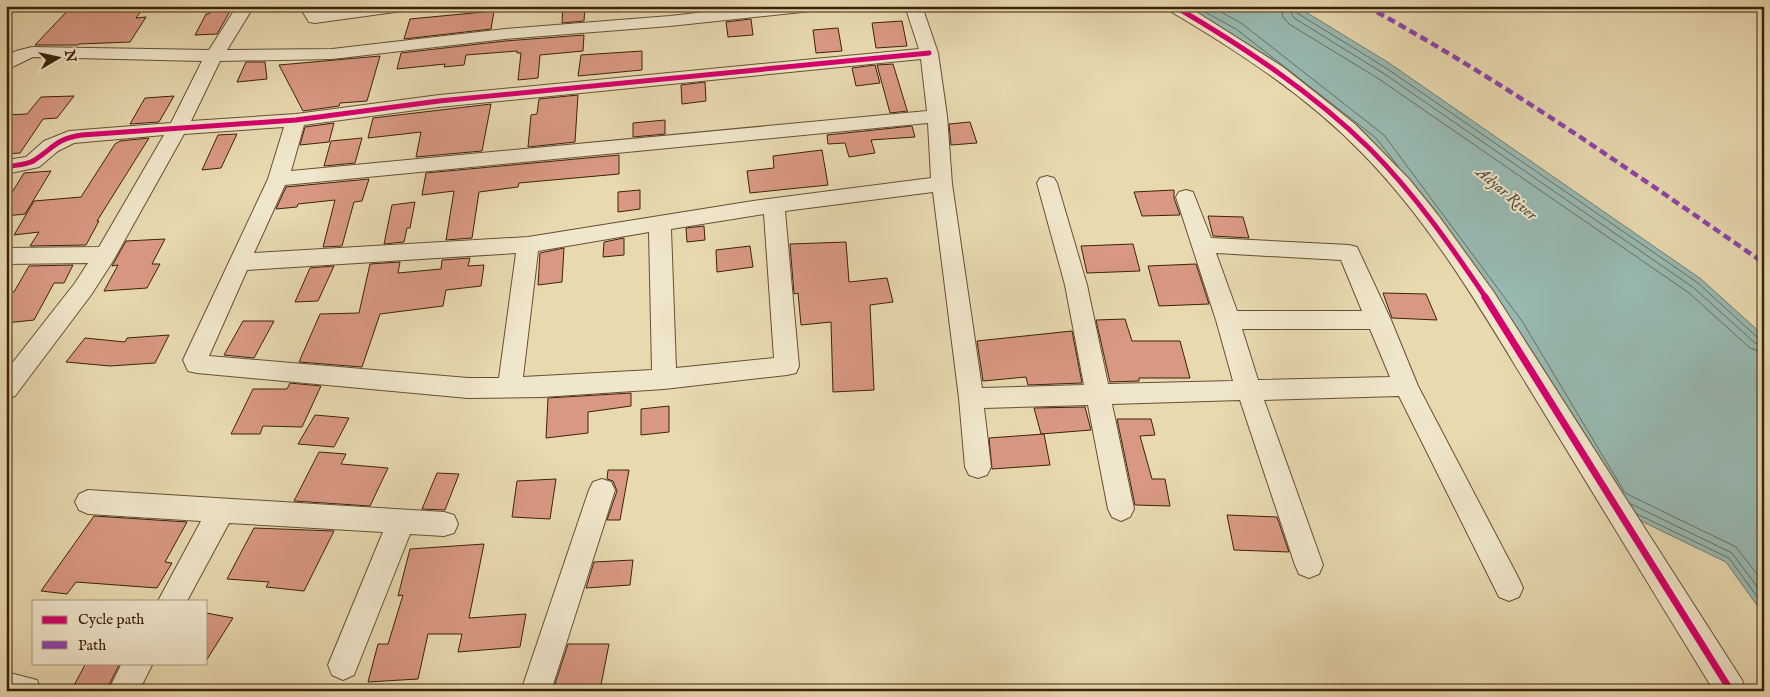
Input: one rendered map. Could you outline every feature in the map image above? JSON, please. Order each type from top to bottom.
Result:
[{"type":"street","points":[[6,389],[83,289],[178,128],[214,56],[246,6],[251,6]]},
{"type":"street","points":[[307,6],[315,18],[402,6]]},
{"type":"street","points":[[6,65],[22,55],[32,52],[214,56],[332,54],[505,34],[670,21],[811,6]]},
{"type":"street","points":[[912,6],[929,53],[937,116],[942,184],[971,398],[978,466]]},
{"type":"street","points":[[1174,6],[1247,49],[1300,88],[1370,150],[1408,191],[1446,240],[1484,297],[1731,691]]},
{"type":"street","points":[[6,167],[32,162],[51,146],[69,137],[82,135],[296,120],[439,101],[929,53]]},
{"type":"street","points":[[278,179],[937,116]]},
{"type":"street","points":[[296,120],[278,179],[241,262],[204,337],[195,360],[196,364],[468,388],[664,380],[787,366],[774,205]]},
{"type":"street","points":[[1047,183],[1076,285],[1121,509]]},
{"type":"street","points":[[241,262],[528,245],[774,205],[942,184]]},
{"type":"street","points":[[1186,197],[1228,320],[1248,389],[1309,564]]},
{"type":"street","points":[[660,223],[664,380]]},
{"type":"street","points":[[510,387],[528,245]]},
{"type":"street","points":[[1203,245],[1349,253],[1406,386],[1509,588]]},
{"type":"street","points":[[6,256],[105,254]]},
{"type":"street","points":[[1228,320],[1379,320]]},
{"type":"street","points":[[971,398],[1406,386]]},
{"type":"street","points":[[536,691],[602,490]]},
{"type":"street","points":[[88,502],[444,524]]},
{"type":"street","points":[[173,600],[221,511]]},
{"type":"street","points":[[343,664],[401,522]]},
{"type":"street","points":[[123,691],[137,664]]},
{"type":"street","points":[[6,687],[26,691]]},
{"type":"water","name":"Adyar River","points":[[1171,6],[1296,6],[1389,63],[1701,279],[1764,336],[1764,615],[1726,562],[1612,507],[1506,332],[1370,147],[1230,38]]},
{"type":"building","points":[[72,6],[145,6],[136,18],[146,17],[130,42],[35,45]]},
{"type":"building","points":[[214,6],[233,6],[217,34],[195,35],[206,14],[209,14]]},
{"type":"building","points":[[563,6],[585,6],[584,21],[562,23]]},
{"type":"building","points":[[494,11],[491,29],[404,39],[410,19]]},
{"type":"building","points":[[751,19],[753,35],[728,37],[726,22]]},
{"type":"building","points":[[902,21],[907,46],[876,48],[872,23]]},
{"type":"building","points":[[838,28],[842,51],[816,53],[813,30]]},
{"type":"building","points":[[584,35],[583,51],[540,55],[538,78],[518,80],[521,53],[517,53],[517,51],[466,55],[464,65],[444,67],[445,64],[397,69],[401,53],[505,41]]},
{"type":"building","points":[[642,51],[642,70],[578,76],[581,55]]},
{"type":"building","points":[[380,56],[367,101],[340,103],[339,106],[303,111],[279,65]]},
{"type":"building","points":[[246,62],[265,62],[267,79],[237,82]]},
{"type":"building","points":[[893,64],[908,111],[890,113],[877,65]]},
{"type":"building","points":[[875,65],[880,83],[856,86],[852,68]]},
{"type":"building","points":[[705,82],[706,101],[682,104],[681,85]]},
{"type":"building","points":[[578,95],[575,142],[528,147],[531,115],[537,114],[539,99]]},
{"type":"building","points":[[74,96],[57,118],[43,119],[20,153],[6,154],[6,115],[27,114],[41,97]]},
{"type":"building","points":[[174,96],[159,122],[130,124],[145,98]]},
{"type":"building","points":[[491,104],[482,151],[416,157],[421,132],[368,138],[373,118]]},
{"type":"building","points":[[665,120],[665,134],[633,137],[633,123]]},
{"type":"building","points":[[970,122],[977,143],[951,145],[949,124]]},
{"type":"building","points":[[334,123],[329,142],[300,145],[305,127]]},
{"type":"building","points":[[912,126],[915,137],[871,140],[875,153],[849,157],[845,143],[828,144],[827,135]]},
{"type":"building","points":[[237,134],[221,168],[202,170],[218,135]]},
{"type":"building","points":[[149,138],[97,221],[99,221],[86,245],[30,246],[39,232],[14,235],[34,201],[81,197],[115,144],[120,141]]},
{"type":"building","points":[[362,138],[355,163],[324,166],[331,141]]},
{"type":"building","points":[[822,150],[828,185],[750,193],[747,171],[774,168],[773,156]]},
{"type":"building","points":[[619,155],[619,174],[519,183],[518,187],[479,192],[472,238],[446,240],[454,191],[422,195],[426,173]]},
{"type":"building","points":[[51,171],[25,214],[6,216],[6,202],[24,173]]},
{"type":"building","points":[[369,179],[362,201],[354,202],[342,246],[323,247],[335,200],[298,204],[297,207],[276,209],[286,187]]},
{"type":"building","points":[[640,190],[640,209],[618,212],[618,192]]},
{"type":"building","points":[[1174,190],[1174,198],[1180,215],[1142,216],[1134,192]]},
{"type":"building","points":[[415,202],[410,228],[407,228],[404,242],[384,244],[392,205]]},
{"type":"building","points":[[1208,216],[1243,217],[1249,238],[1213,236]]},
{"type":"building","points":[[704,226],[705,240],[687,242],[686,228]]},
{"type":"building","points":[[624,238],[624,255],[603,257],[604,242]]},
{"type":"building","points":[[165,239],[152,264],[160,264],[147,288],[104,291],[118,265],[112,266],[126,241]]},
{"type":"building","points":[[846,242],[849,282],[887,278],[893,302],[870,305],[874,390],[833,392],[831,322],[801,325],[798,293],[794,294],[790,244]]},
{"type":"building","points":[[1133,244],[1140,271],[1087,273],[1081,246]]},
{"type":"building","points":[[750,246],[753,267],[717,272],[716,250]]},
{"type":"building","points":[[564,248],[562,282],[538,285],[540,253]]},
{"type":"building","points":[[470,258],[468,266],[484,265],[481,286],[446,290],[443,306],[380,314],[362,367],[299,362],[320,314],[359,313],[370,264],[400,262],[398,273],[441,269],[442,260]]},
{"type":"building","points":[[1196,264],[1209,304],[1159,306],[1148,266]]},
{"type":"building","points":[[73,265],[64,283],[54,283],[34,320],[6,323],[6,293],[14,292],[29,266]]},
{"type":"building","points":[[334,266],[318,301],[295,302],[310,268]]},
{"type":"building","points":[[1383,293],[1426,294],[1437,320],[1392,318]]},
{"type":"building","points":[[1125,319],[1132,341],[1180,341],[1190,378],[1139,378],[1139,381],[1110,382],[1096,320]]},
{"type":"building","points":[[243,321],[274,321],[254,358],[224,355]]},
{"type":"building","points":[[1072,331],[1082,383],[1028,385],[1026,377],[983,381],[977,341]]},
{"type":"building","points":[[169,335],[155,363],[110,366],[66,362],[85,338],[125,342],[127,338]]},
{"type":"building","points":[[290,383],[321,386],[302,427],[263,426],[260,434],[231,434],[253,389],[287,389]]},
{"type":"building","points":[[631,393],[631,406],[588,412],[588,433],[546,438],[548,398]]},
{"type":"building","points":[[669,406],[669,432],[641,435],[641,409]]},
{"type":"building","points":[[1085,407],[1091,430],[1041,434],[1034,408]]},
{"type":"building","points":[[315,415],[349,418],[334,447],[298,444]]},
{"type":"building","points":[[1117,419],[1151,419],[1155,435],[1140,436],[1152,479],[1165,479],[1170,506],[1135,505]]},
{"type":"building","points":[[1044,434],[1050,465],[992,469],[989,438]]},
{"type":"building","points":[[319,452],[346,454],[341,464],[388,468],[370,506],[294,501]]},
{"type":"building","points":[[608,470],[629,470],[620,520],[607,520],[617,491],[613,481],[607,479]]},
{"type":"building","points":[[437,473],[459,474],[445,510],[422,509]]},
{"type":"building","points":[[556,479],[550,519],[512,517],[517,481]]},
{"type":"building","points":[[1227,515],[1277,517],[1289,552],[1234,550]]},
{"type":"building","points":[[94,516],[187,522],[165,562],[172,563],[157,588],[76,582],[67,594],[41,591]]},
{"type":"building","points":[[254,528],[334,531],[304,591],[266,587],[269,582],[227,579]]},
{"type":"building","points":[[484,544],[469,618],[526,614],[520,647],[458,652],[462,634],[428,634],[418,679],[368,682],[378,644],[388,644],[403,595],[398,596],[410,549]]},
{"type":"building","points":[[633,560],[630,585],[586,588],[594,562]]},
{"type":"building","points":[[208,613],[233,618],[208,658]]},
{"type":"building","points":[[568,644],[609,644],[600,690],[553,690]]},
{"type":"building","points":[[85,664],[120,664],[106,691],[71,691]]},
{"type":"marked path","points":[[1366,6],[1519,96],[1764,263]]},
{"type":"cycle path","points":[[1174,6],[1226,37],[1301,89],[1348,128],[1370,149],[1401,184],[1430,220],[1485,297],[1731,691]]},
{"type":"cycle path","points":[[6,167],[32,162],[51,146],[69,137],[82,135],[296,120],[439,101],[929,53]]}]
